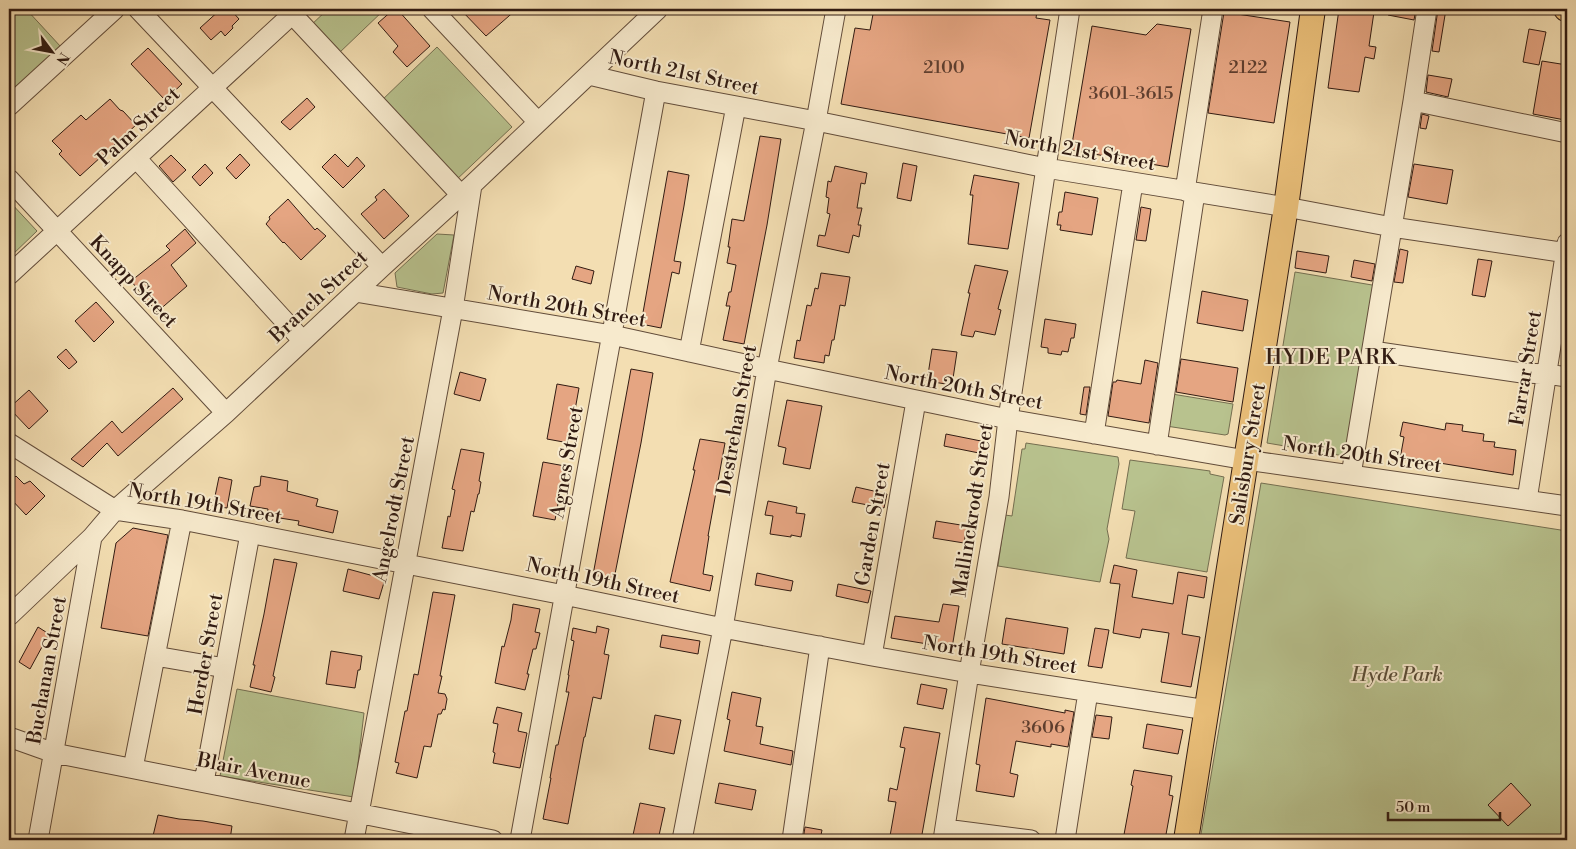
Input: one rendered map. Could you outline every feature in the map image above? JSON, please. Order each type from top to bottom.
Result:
[{"type":"main road","name":"Salisbury Street","points":[[1186,840],[1286,207],[1313,9]]},
{"type":"street","points":[[9,106],[115,9]]},
{"type":"street","points":[[138,9],[382,267]]},
{"type":"street","points":[[432,9],[538,122]]},
{"type":"street","name":"Branch Street","points":[[9,616],[92,536],[115,510],[226,413],[467,190],[658,9]]},
{"type":"street","name":"Destrehan Street","points":[[682,840],[723,628],[767,369],[836,9]]},
{"type":"street","name":"Mallinckrodt Street","points":[[944,834],[999,497],[1008,420],[1070,9]]},
{"type":"street","points":[[1157,445],[1213,9]]},
{"type":"street","points":[[1351,475],[1427,9]]},
{"type":"street","points":[[295,12],[467,190]]},
{"type":"street","name":"Palm Street","points":[[9,276],[295,12]]},
{"type":"street","name":"North 21st Street","points":[[589,75],[656,91],[816,121],[1046,168],[1286,207],[1392,227],[1567,250]]},
{"type":"street","name":"Agnes Street","points":[[520,840],[656,91]]},
{"type":"street","points":[[1413,102],[1567,133]]},
{"type":"street","points":[[689,352],[736,106]]},
{"type":"street","points":[[136,158],[303,341]]},
{"type":"street","name":"Knapp Street","points":[[9,179],[226,413]]},
{"type":"street","points":[[1094,434],[1134,183]]},
{"type":"street","name":"Angelrodt Street","points":[[354,840],[453,309],[467,190]]},
{"type":"street","name":"Farrar Street","points":[[1527,500],[1567,250]]},
{"type":"street","name":"North 20th Street","points":[[355,292],[612,335],[1008,420],[1246,460],[1567,506]]},
{"type":"street","points":[[1372,351],[1522,373],[1567,377]]},
{"type":"street","name":"Garden Street","points":[[872,656],[916,401]]},
{"type":"street","name":"North 19th Street","points":[[9,443],[115,510],[182,520],[872,656],[1207,710]]},
{"type":"street","points":[[133,768],[182,520]]},
{"type":"street","name":"Herder Street","points":[[204,782],[250,534]]},
{"type":"street","name":"Buchanan Street","points":[[38,840],[92,536]]},
{"type":"street","points":[[792,840],[820,646]]},
{"type":"street","points":[[155,656],[225,668]]},
{"type":"street","points":[[1065,840],[1088,692]]},
{"type":"street","name":"Blair Avenue","points":[[9,737],[54,753],[493,840]]},
{"type":"street","points":[[944,834],[1032,840]]},
{"type":"green space","points":[[9,9],[26,9],[61,47],[9,95]]},
{"type":"green space","points":[[328,9],[385,9],[338,54],[309,27]]},
{"type":"green space","points":[[437,47],[512,127],[454,182],[379,103]]},
{"type":"green space","points":[[9,201],[37,231],[9,258]]},
{"type":"green space","points":[[437,234],[454,235],[443,293],[432,294],[397,287],[395,273]]},
{"type":"green space","points":[[1295,272],[1378,286],[1350,457],[1267,443]]},
{"type":"green space","points":[[1172,394],[1233,404],[1228,434],[1166,426]]},
{"type":"green space","points":[[1026,443],[1118,457],[1119,464],[1107,529],[1109,539],[1100,582],[998,566],[1005,515],[1012,516],[1022,449],[1025,449]]},
{"type":"green space","points":[[1130,460],[1210,471],[1210,474],[1224,477],[1207,572],[1126,558],[1135,511],[1122,509]]},
{"type":"green space","name":"Hyde Park","points":[[1261,483],[1567,531],[1567,840],[1200,840]]},
{"type":"green space","points":[[237,689],[364,713],[354,797],[220,776]]},
{"type":"building","points":[[221,9],[230,9],[239,19],[225,36],[221,31],[211,40],[200,28]]},
{"type":"building","points":[[394,9],[397,9],[430,46],[407,67],[393,52],[398,46],[378,23]]},
{"type":"building","points":[[460,9],[517,9],[486,36]]},
{"type":"building","points":[[874,9],[1022,9],[1037,11],[1036,18],[1050,20],[1029,138],[841,104],[855,28],[870,30]]},
{"type":"building","points":[[1339,9],[1374,12],[1369,46],[1376,47],[1374,59],[1365,57],[1359,92],[1328,88]]},
{"type":"building","points":[[1389,9],[1416,9],[1414,20],[1388,15]]},
{"type":"building","points":[[1438,9],[1446,9],[1439,52],[1432,51]]},
{"type":"building","points":[[1224,12],[1290,22],[1274,123],[1208,113]]},
{"type":"building","points":[[1157,24],[1191,29],[1168,167],[1071,150],[1092,26],[1146,35]]},
{"type":"building","points":[[1529,29],[1546,32],[1539,65],[1523,62]]},
{"type":"building","points":[[148,48],[182,84],[165,100],[131,64]]},
{"type":"building","points":[[1542,61],[1567,65],[1567,109],[1565,120],[1533,114]]},
{"type":"building","points":[[1428,75],[1452,79],[1448,97],[1426,92]]},
{"type":"building","points":[[307,98],[315,107],[290,130],[281,122]]},
{"type":"building","points":[[110,99],[136,125],[80,176],[59,154],[62,151],[52,141],[81,115],[86,120]]},
{"type":"building","points":[[1422,114],[1429,116],[1426,129],[1420,128]]},
{"type":"building","points":[[760,136],[781,139],[744,344],[723,340],[730,306],[726,306],[729,292],[731,292],[736,265],[727,263],[730,247],[728,247],[732,219],[744,221]]},
{"type":"building","points":[[240,154],[250,165],[236,179],[226,168]]},
{"type":"building","points":[[335,154],[348,167],[357,157],[365,166],[343,188],[322,167]]},
{"type":"building","points":[[171,155],[186,170],[173,182],[159,166]]},
{"type":"building","points":[[903,163],[917,166],[911,201],[897,198]]},
{"type":"building","points":[[205,164],[213,173],[200,186],[192,177]]},
{"type":"building","points":[[1414,164],[1453,170],[1447,204],[1408,197]]},
{"type":"building","points":[[835,166],[867,173],[865,184],[861,183],[857,208],[862,208],[858,225],[861,225],[859,237],[853,235],[849,253],[817,246],[819,235],[825,236],[830,214],[827,213],[829,198],[826,197],[828,181],[831,182]]},
{"type":"building","points":[[668,171],[689,175],[674,261],[681,262],[679,274],[672,272],[661,328],[641,324]]},
{"type":"building","points":[[974,175],[1019,183],[1008,249],[968,244],[973,195],[970,195]]},
{"type":"building","points":[[384,189],[409,216],[384,239],[361,214],[377,200],[375,197]]},
{"type":"building","points":[[1065,192],[1098,198],[1092,235],[1060,230],[1061,225],[1057,225],[1059,212],[1062,212]]},
{"type":"building","points":[[288,199],[315,230],[317,228],[326,236],[301,260],[266,224],[270,219],[269,217]]},
{"type":"building","points":[[1141,207],[1151,209],[1146,241],[1136,240]]},
{"type":"building","points":[[185,229],[196,243],[171,265],[187,286],[157,312],[131,281],[170,250],[166,246]]},
{"type":"building","points":[[1400,249],[1408,251],[1403,283],[1394,282]]},
{"type":"building","points":[[1297,251],[1329,256],[1326,273],[1295,268]]},
{"type":"building","points":[[1478,259],[1492,261],[1485,297],[1472,295]]},
{"type":"building","points":[[1354,260],[1375,264],[1372,281],[1351,277]]},
{"type":"building","points":[[975,265],[1008,271],[998,309],[1001,310],[995,335],[975,331],[973,337],[961,335]]},
{"type":"building","points":[[576,266],[594,271],[591,284],[572,279]]},
{"type":"building","points":[[821,273],[850,277],[845,306],[840,305],[834,340],[832,340],[829,356],[825,355],[824,363],[794,358],[797,340],[800,341],[807,305],[811,306],[815,288],[818,289]]},
{"type":"building","points":[[1202,291],[1248,300],[1243,331],[1197,323]]},
{"type":"building","points":[[96,302],[114,322],[94,342],[75,321]]},
{"type":"building","points":[[1045,319],[1076,324],[1074,338],[1071,338],[1068,352],[1062,351],[1061,355],[1048,353],[1048,348],[1041,347]]},
{"type":"building","points":[[66,349],[77,362],[69,369],[57,357]]},
{"type":"building","points":[[932,349],[957,352],[952,385],[927,381]]},
{"type":"building","points":[[1181,359],[1238,368],[1233,402],[1176,392]]},
{"type":"building","points":[[1145,360],[1158,363],[1149,423],[1108,416],[1113,382],[1117,380],[1141,384]]},
{"type":"building","points":[[631,369],[653,373],[614,579],[593,575]]},
{"type":"building","points":[[460,372],[486,379],[480,401],[454,394]]},
{"type":"building","points":[[557,384],[579,388],[569,443],[547,439]]},
{"type":"building","points":[[1084,387],[1090,387],[1086,415],[1080,414]]},
{"type":"building","points":[[173,388],[183,399],[118,456],[107,443],[83,467],[71,459],[112,421],[122,433]]},
{"type":"building","points":[[29,390],[48,411],[29,429],[9,408]]},
{"type":"building","points":[[787,400],[822,406],[810,469],[783,464],[786,448],[778,446]]},
{"type":"building","points":[[1403,422],[1445,430],[1446,423],[1463,425],[1462,431],[1484,434],[1483,441],[1495,442],[1494,447],[1516,450],[1513,475],[1415,459],[1414,462],[1400,459],[1404,437],[1400,436]]},
{"type":"building","points":[[946,434],[981,441],[979,453],[944,446]]},
{"type":"building","points":[[700,439],[725,443],[703,574],[713,576],[710,591],[670,582]]},
{"type":"building","points":[[461,449],[484,453],[479,481],[481,482],[479,494],[474,512],[471,511],[463,551],[442,548],[448,516],[450,517],[455,490],[452,489]]},
{"type":"building","points":[[543,462],[565,466],[555,520],[533,516]]},
{"type":"building","points":[[16,476],[24,484],[30,481],[45,496],[26,515],[9,497],[9,483]]},
{"type":"building","points":[[261,476],[288,481],[287,491],[318,499],[316,506],[338,511],[333,533],[298,525],[299,521],[267,516],[268,509],[250,506],[254,487],[260,486]]},
{"type":"building","points":[[219,477],[232,480],[227,508],[213,506]]},
{"type":"building","points":[[856,487],[887,494],[884,508],[852,502]]},
{"type":"building","points":[[768,501],[797,507],[796,513],[805,514],[801,537],[770,534],[773,516],[765,515]]},
{"type":"building","points":[[936,521],[967,526],[964,543],[933,538]]},
{"type":"building","points":[[133,528],[168,535],[148,636],[101,628],[116,543]]},
{"type":"building","points":[[274,559],[297,563],[271,692],[250,687]]},
{"type":"building","points":[[1114,565],[1137,570],[1132,597],[1173,604],[1178,572],[1207,577],[1204,598],[1188,595],[1182,634],[1200,637],[1191,687],[1161,682],[1169,633],[1142,629],[1140,638],[1113,633],[1120,584],[1110,583]]},
{"type":"building","points":[[348,569],[385,579],[379,599],[343,591]]},
{"type":"building","points":[[757,573],[793,581],[791,591],[755,585]]},
{"type":"building","points":[[838,584],[871,591],[868,603],[836,596]]},
{"type":"building","points":[[433,592],[455,595],[438,693],[445,694],[447,699],[445,710],[443,709],[441,714],[438,714],[431,747],[424,746],[417,778],[396,773],[399,763],[395,762],[414,674],[418,675]]},
{"type":"building","points":[[513,604],[540,609],[535,632],[540,633],[536,649],[533,649],[525,690],[495,683],[502,646],[504,647],[511,620]]},
{"type":"building","points":[[943,604],[959,606],[952,648],[891,638],[895,616],[939,622]]},
{"type":"building","points":[[1006,618],[1068,628],[1064,654],[1002,644]]},
{"type":"building","points":[[597,626],[609,629],[604,654],[609,655],[601,699],[593,697],[568,824],[543,819],[556,745],[558,745],[569,692],[566,692],[574,641],[571,640],[573,628],[596,633]]},
{"type":"building","points":[[38,627],[49,634],[30,669],[19,662]]},
{"type":"building","points":[[1095,628],[1109,630],[1102,668],[1088,666]]},
{"type":"building","points":[[662,635],[700,641],[698,654],[660,647]]},
{"type":"building","points":[[331,651],[362,656],[355,688],[326,684]]},
{"type":"building","points":[[921,684],[947,689],[943,709],[917,704]]},
{"type":"building","points":[[732,692],[761,698],[756,726],[763,727],[760,744],[793,751],[791,765],[724,751],[730,720],[727,719]]},
{"type":"building","points":[[986,698],[1065,713],[1065,710],[1074,712],[1068,747],[1051,744],[1051,747],[1016,741],[1010,773],[1018,775],[1014,797],[976,791],[980,765],[976,764]]},
{"type":"building","points":[[497,707],[522,713],[518,731],[527,733],[520,768],[493,763],[498,724],[493,723]]},
{"type":"building","points":[[655,715],[681,720],[674,754],[649,749]]},
{"type":"building","points":[[1096,715],[1112,717],[1109,739],[1092,737]]},
{"type":"building","points":[[1147,724],[1183,730],[1178,754],[1143,748]]},
{"type":"building","points":[[904,727],[940,733],[921,840],[897,840],[898,838],[890,836],[896,802],[888,801],[890,788],[897,790],[905,748],[900,747]]},
{"type":"building","points":[[1134,770],[1172,776],[1169,795],[1173,796],[1165,840],[1123,840]]},
{"type":"building","points":[[719,783],[756,790],[752,810],[715,803]]},
{"type":"building","points":[[1511,783],[1531,805],[1508,826],[1488,805]]},
{"type":"building","points":[[640,803],[665,808],[658,840],[633,835]]},
{"type":"building","points":[[158,815],[232,826],[230,840],[152,840]]},
{"type":"building","points":[[805,827],[822,830],[820,840],[803,840]]},
{"type":"district","name":"HYDE PARK","points":[[1331,357]]}]
